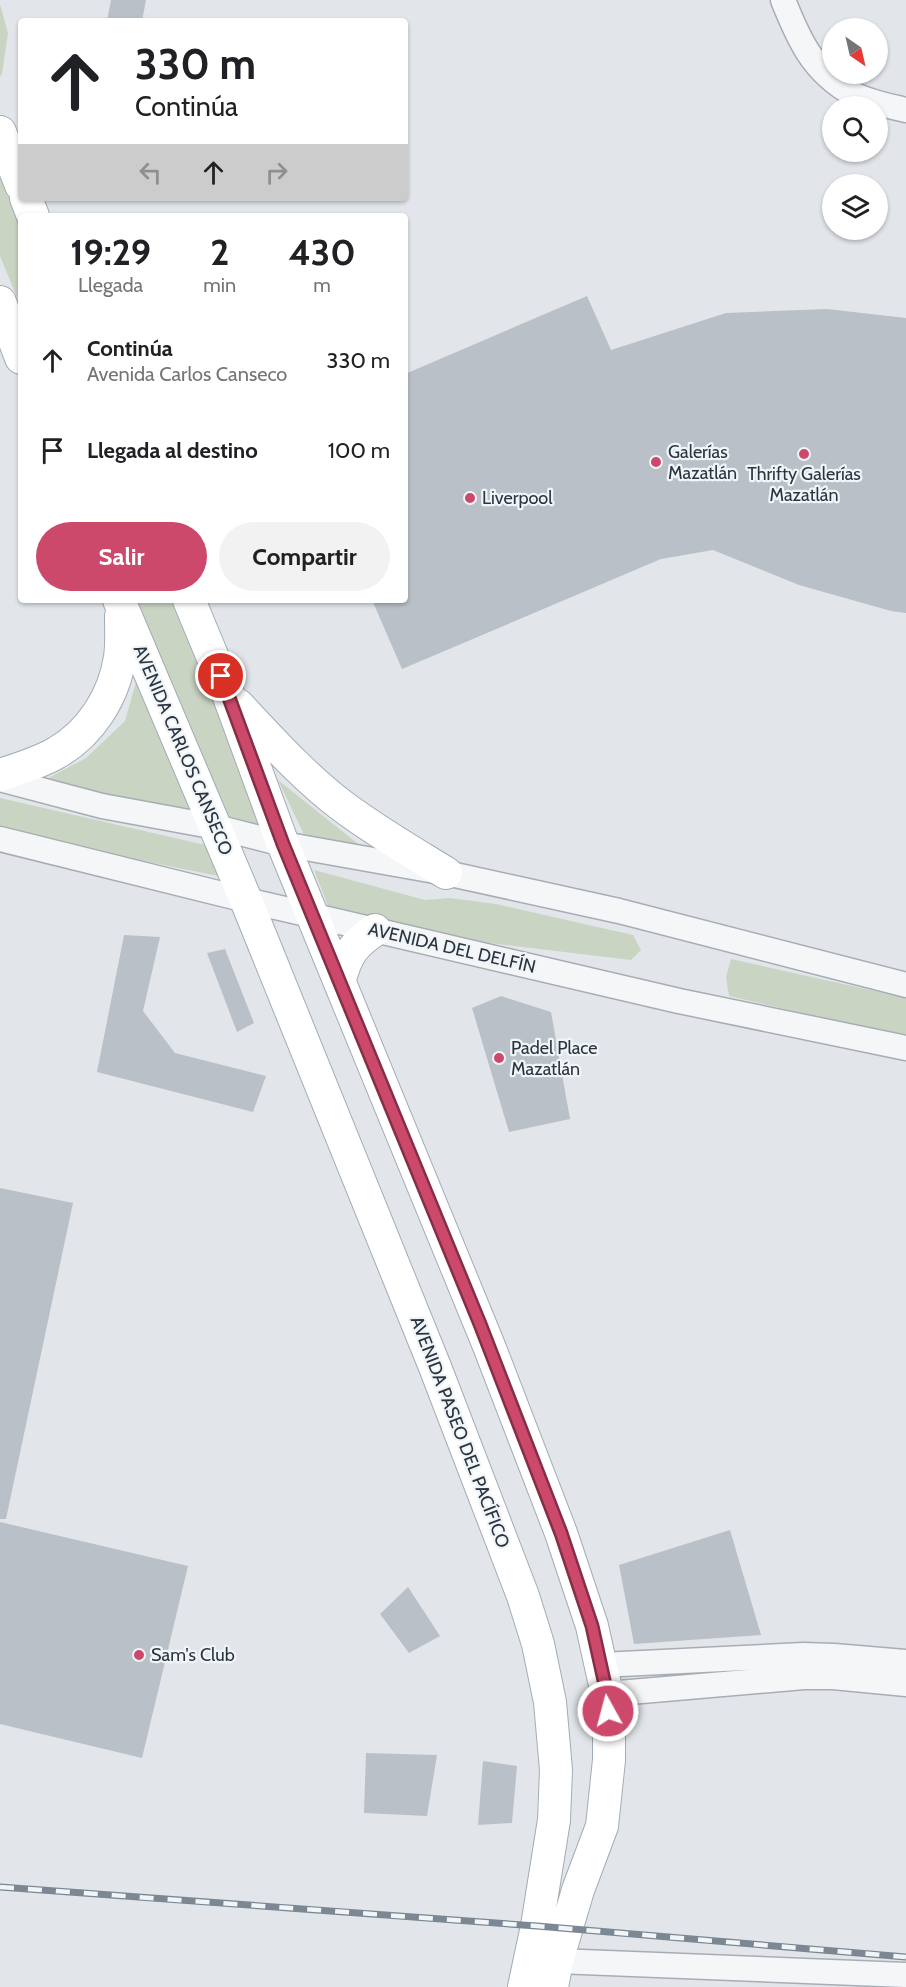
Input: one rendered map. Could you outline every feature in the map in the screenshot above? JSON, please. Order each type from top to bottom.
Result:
[{"type":"main road","points":[[0,132],[18,177]]},
{"type":"main road","points":[[0,302],[18,350]]},
{"type":"main road","points":[[0,777],[55,754],[92,723],[106,696],[120,657],[120,603]]},
{"type":"main road","name":"AVENIDA CARLOS CANSECO","points":[[120,603],[246,900]]},
{"type":"main road","points":[[190,603],[228,694],[283,844],[489,1346],[561,1533],[592,1626],[604,1680],[609,1760],[602,1826],[578,1890],[554,1974]]},
{"type":"main road","points":[[228,694],[295,765],[339,804],[383,835],[446,873]]},
{"type":"main road","name":"AVENIDA PASEO DEL PACÍFICO","points":[[246,900],[435,1366],[523,1596],[538,1644],[550,1702],[556,1770],[554,1820],[537,1926],[524,1987]]},
{"type":"main road","points":[[340,979],[346,959],[352,949],[360,940],[375,930]]},
{"type":"main road","points":[[554,1820],[577,1832],[588,1832],[602,1826]]},
{"type":"street","points":[[783,0],[797,35],[811,59],[828,76],[854,94],[906,110]]},
{"type":"street","points":[[0,777],[102,806],[216,827],[283,844],[446,873],[619,911],[906,985]]},
{"type":"street","name":"AVENIDA DEL DELFÍN","points":[[0,839],[246,900],[688,1003],[906,1048]]},
{"type":"street","points":[[604,1680],[803,1655],[906,1662]]},
{"type":"street","points":[[604,1680],[833,1677],[906,1684]]},
{"type":"street","points":[[554,1974],[906,1975]]},
{"type":"green space","points":[[0,4],[8,33],[0,77]]},
{"type":"green space","points":[[0,140],[20,213],[18,213],[18,300],[0,256]]},
{"type":"green space","points":[[130,603],[174,603],[271,833],[228,827]]},
{"type":"green space","points":[[139,671],[206,817],[37,784],[86,758],[125,721]]},
{"type":"green space","points":[[278,780],[372,855],[308,843]]},
{"type":"green space","points":[[0,798],[214,847],[228,878],[0,832]]},
{"type":"green space","points":[[314,870],[425,900],[450,898],[496,904],[633,935],[641,950],[631,960],[472,941],[330,911]]},
{"type":"green space","points":[[731,959],[906,998],[906,1037],[729,996],[726,977]]},
{"type":"building","points":[[111,0],[146,0],[143,18],[108,18]]},
{"type":"building","name":"Galerías Mazatlán","points":[[587,296],[611,350],[726,313],[827,309],[906,318],[906,613],[891,611],[799,585],[713,550],[661,559],[402,669],[373,603],[408,603],[408,373]]},
{"type":"building","points":[[124,935],[160,937],[143,1011],[175,1053],[266,1076],[253,1112],[97,1072]]},
{"type":"building","points":[[225,949],[254,1023],[237,1032],[207,953]]},
{"type":"building","points":[[501,996],[551,1012],[570,1119],[509,1132],[472,1008]]},
{"type":"building","points":[[0,1188],[73,1203],[6,1519],[0,1519]]},
{"type":"building","points":[[0,1522],[188,1566],[142,1758],[0,1724]]},
{"type":"building","points":[[730,1530],[761,1635],[634,1644],[619,1565]]},
{"type":"building","points":[[408,1587],[440,1636],[409,1653],[380,1614]]},
{"type":"building","points":[[366,1753],[437,1755],[427,1816],[364,1813]]},
{"type":"building","points":[[483,1761],[517,1766],[512,1823],[478,1825]]},
{"type":"railway","points":[[0,1887],[537,1926],[906,1957]]},
{"type":"place","name":"Thrifty Galerías Mazatlán","points":[[804,454]]},
{"type":"place","name":"Galerías Mazatlán","points":[[656,462]]},
{"type":"place","name":"Liverpool","points":[[470,498]]},
{"type":"place","name":"Padel Place Mazatlán","points":[[499,1058]]},
{"type":"place","name":"Sam's Club","points":[[139,1655]]},
{"type":"route","points":[[221,676],[283,844],[480,1324],[561,1533],[592,1626],[607,1694],[608,1711]]}]
